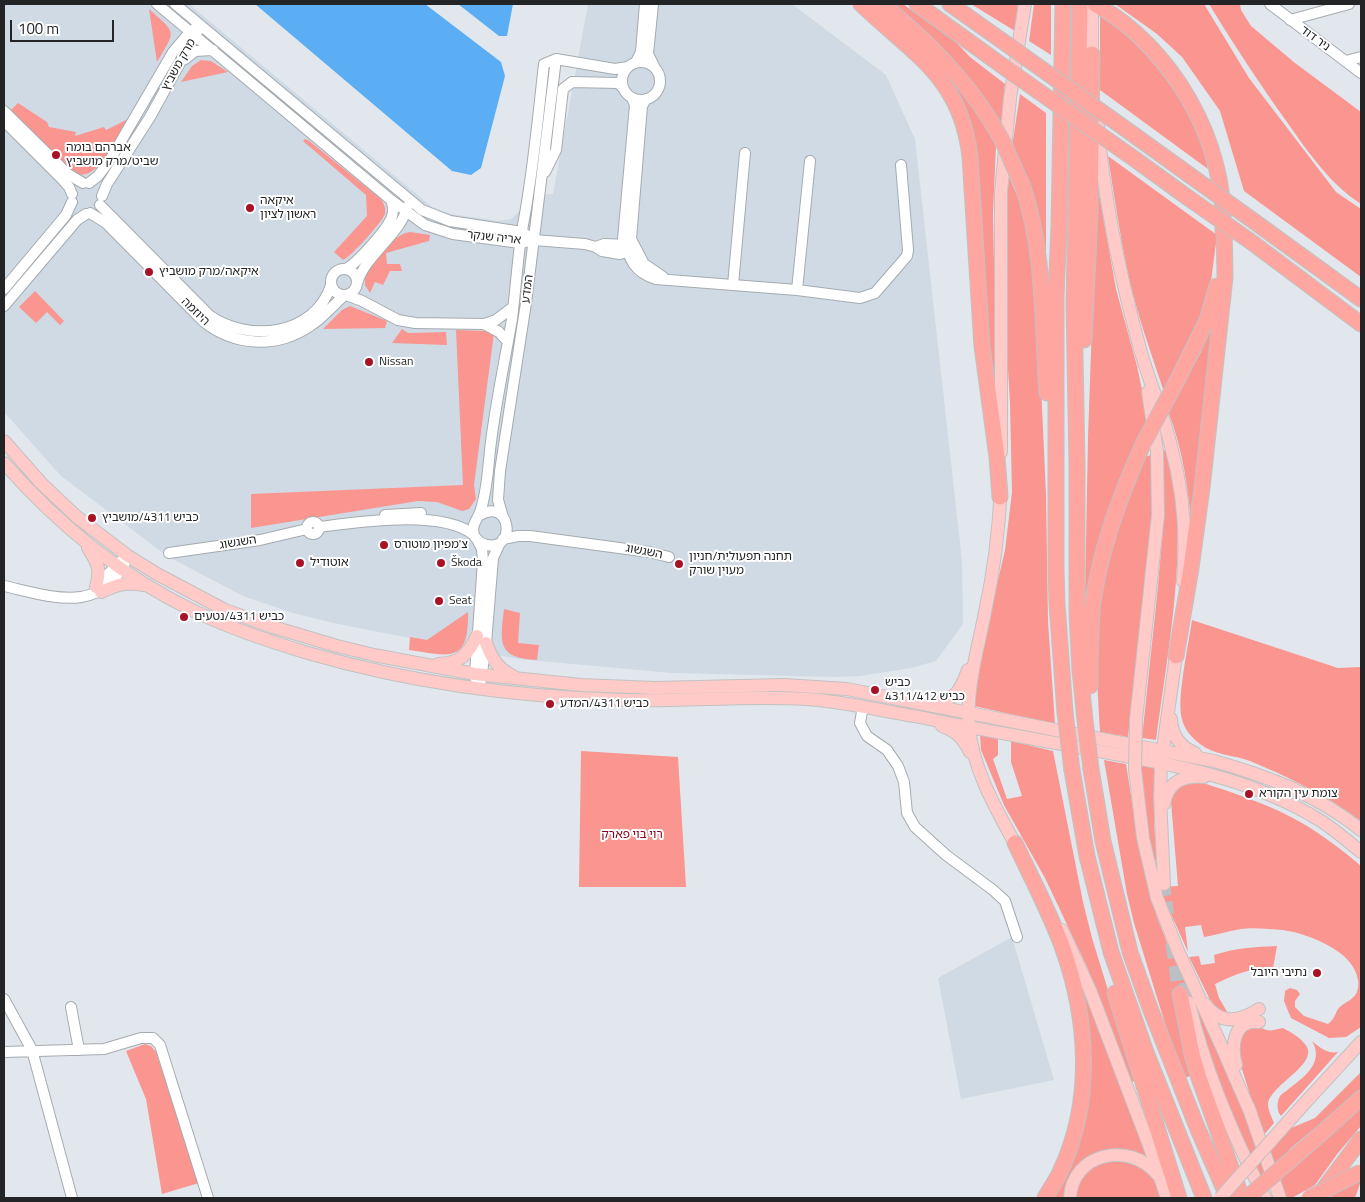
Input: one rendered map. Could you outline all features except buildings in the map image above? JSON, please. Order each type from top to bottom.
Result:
[{"type":"highway","points":[[861,4],[937,74],[952,96],[965,128],[970,157],[982,346],[997,456],[1000,497]]},
{"type":"highway","points":[[882,4],[944,59],[968,87],[1003,142],[1022,187],[1035,233],[1040,264],[1064,712],[1072,770],[1112,985],[1179,1198]]},
{"type":"highway","points":[[917,4],[1250,241],[1361,324]]},
{"type":"highway","points":[[950,4],[1361,299]]},
{"type":"highway","points":[[1056,576],[1056,296],[1063,4]]},
{"type":"highway","points":[[1080,4],[1074,304],[1077,614],[1080,672],[1088,720]]},
{"type":"highway","points":[[1094,4],[1126,24],[1146,44],[1175,78],[1194,108],[1206,134],[1215,164],[1224,222],[1225,277],[1202,488],[1176,656]]},
{"type":"highway","points":[[1077,464],[1090,213],[1092,54]]},
{"type":"highway","points":[[1224,222],[1223,248],[1215,294],[1207,320],[1144,442],[1116,513],[1098,572],[1090,638],[1088,720],[1091,764],[1103,842],[1130,952],[1186,1100],[1228,1198]]},
{"type":"highway","points":[[1080,820],[1111,952],[1147,1055],[1204,1198]]},
{"type":"highway","points":[[1015,843],[1062,946],[1077,999],[1082,1027],[1083,1059],[1078,1117],[1060,1172],[1045,1198]]},
{"type":"highway","points":[[1184,996],[1192,1054],[1242,1198]]},
{"type":"highway","points":[[1247,1198],[1361,1098]]},
{"type":"highway","points":[[1318,1198],[1361,1140]]},
{"type":"highway","points":[[1309,1198],[1361,1172]]},
{"type":"main road","points":[[980,772],[969,726],[969,713],[973,673],[994,564],[1000,497],[1002,443],[1000,192],[1010,98],[1025,4]]},
{"type":"main road","points":[[1094,4],[1092,54],[1103,184],[1119,264],[1140,350],[1158,451],[1158,515],[1136,720],[1135,770],[1143,838],[1151,877],[1165,920],[1251,1114]]},
{"type":"main road","points":[[1140,350],[1171,446],[1180,490],[1185,548],[1176,656],[1162,757],[1160,798],[1164,884]]},
{"type":"main road","points":[[4,441],[66,508],[128,556],[202,600],[245,618],[337,646],[424,665],[523,680],[630,687],[807,686],[847,689],[969,713],[1043,728],[1162,757],[1274,797],[1323,822],[1361,852]]},
{"type":"main road","points":[[4,463],[34,496],[82,540],[119,568],[191,610],[223,624],[288,647],[389,673],[478,688],[571,698],[661,700],[787,698],[825,700],[969,726],[1162,757],[1214,761]]},
{"type":"main road","points":[[82,540],[95,559],[100,575],[98,590],[128,583],[148,586]]},
{"type":"main road","points":[[922,704],[942,702],[956,694],[963,684],[981,632]]},
{"type":"main road","points":[[424,665],[446,664],[461,658],[482,639],[498,666],[511,675],[523,680]]},
{"type":"main road","points":[[1170,705],[1173,732],[1180,744],[1192,752],[1214,761],[1262,775],[1304,793],[1332,809],[1361,830]]},
{"type":"main road","points":[[918,717],[951,729],[959,735],[969,750],[993,803],[1050,906],[1078,963],[1167,1198]]},
{"type":"main road","points":[[1161,836],[1165,802],[1172,785],[1183,779],[1197,776],[1220,778]]},
{"type":"main road","points":[[1189,976],[1208,1008],[1217,1016],[1233,1020],[1259,1016],[1243,1025],[1236,1033],[1233,1043],[1235,1062],[1280,1198]]},
{"type":"main road","points":[[1184,996],[1217,1091],[1248,1164],[1265,1198]]},
{"type":"main road","points":[[1220,1198],[1361,1042]]},
{"type":"main road","points":[[1070,1198],[1077,1177],[1086,1166],[1109,1155],[1126,1155],[1142,1160],[1155,1172],[1163,1184]]},
{"type":"street","name":"אריה שנקר","points":[[157,4],[406,213],[425,225],[453,234],[520,243],[534,240]]},
{"type":"street","name":"אריה שנקר","points":[[175,4],[422,210],[441,218],[461,223],[522,232],[534,240]]},
{"type":"street","points":[[623,88],[623,75],[641,52],[645,4]]},
{"type":"street","points":[[632,98],[638,100],[646,99],[656,94],[661,83],[658,71],[648,54],[653,4]]},
{"type":"street","name":"ניר דוד","points":[[1270,4],[1361,73]]},
{"type":"street","points":[[1290,20],[1349,4]]},
{"type":"street","points":[[169,14],[175,21],[178,31],[173,52]]},
{"type":"street","name":"מרק משביץ","points":[[4,289],[66,215],[74,188],[98,176],[110,160],[173,52],[201,24]]},
{"type":"street","name":"מרק משביץ","points":[[4,306],[77,220],[88,213],[96,211],[107,184],[150,117],[179,65],[193,34]]},
{"type":"street","points":[[179,65],[195,51],[213,50]]},
{"type":"street","points":[[1346,61],[1361,57]]},
{"type":"street","points":[[556,59],[615,69],[649,63],[654,66]]},
{"type":"street","name":"המדע","points":[[478,516],[486,492],[495,413],[508,342],[544,64],[556,59],[526,303],[500,471],[498,500],[505,520]]},
{"type":"street","points":[[542,179],[556,150],[563,89],[572,82],[618,84],[632,98],[635,105],[623,239],[637,269],[649,276],[668,280],[797,290],[860,298],[875,294],[907,256],[901,165]]},
{"type":"street","points":[[628,247],[631,239],[642,106],[646,99]]},
{"type":"street","points":[[4,111],[68,174],[97,186],[101,201]]},
{"type":"street","points":[[4,121],[69,187],[79,212],[88,213]]},
{"type":"street","points":[[733,285],[745,154]]},
{"type":"street","points":[[797,290],[810,161]]},
{"type":"street","points":[[345,295],[354,292],[364,268],[406,213],[405,196]]},
{"type":"street","points":[[346,269],[361,257],[389,223],[393,212],[391,200]]},
{"type":"street","name":"היוזמה","points":[[101,201],[209,315],[232,328],[263,332],[289,327],[301,322],[315,310],[327,295],[331,285]]},
{"type":"street","points":[[496,228],[512,225],[526,209]]},
{"type":"street","name":"היוזמה","points":[[88,213],[106,223],[202,321],[215,330],[244,341],[261,342],[295,334],[318,320],[345,295]]},
{"type":"street","points":[[391,234],[409,224],[425,225]]},
{"type":"street","points":[[498,240],[512,247],[519,258]]},
{"type":"street","points":[[534,240],[596,247],[604,244],[628,247]]},
{"type":"street","points":[[373,307],[358,283],[355,274],[346,269],[339,269],[335,272],[331,279],[331,285],[338,294],[345,295],[405,322],[484,324],[496,320],[513,307]]},
{"type":"street","points":[[484,324],[500,332],[508,342]]},
{"type":"street","points":[[343,524],[403,513],[437,515],[461,519],[478,516],[489,511],[494,512],[505,520],[507,531],[493,558],[482,639],[478,688]]},
{"type":"street","points":[[478,516],[473,526],[476,538],[482,549],[483,561],[482,639]]},
{"type":"street","points":[[343,524],[431,520],[456,524],[486,545],[502,541]]},
{"type":"street","name":"השגשוג","points":[[505,520],[516,531],[530,536]]},
{"type":"street","name":"השגשוג","points":[[169,553],[260,540],[307,530],[311,522],[319,527],[343,524]]},
{"type":"street","name":"השגשוג","points":[[502,541],[518,536],[530,536],[649,552],[669,557]]},
{"type":"street","points":[[4,586],[57,598],[78,597],[98,590],[112,582],[128,556]]},
{"type":"street","points":[[863,706],[860,724],[867,736],[887,750],[898,766],[904,782],[907,813],[915,827],[1005,901],[1017,937]]},
{"type":"street","points":[[4,999],[32,1050],[72,1198]]},
{"type":"street","points":[[71,1007],[79,1050]]},
{"type":"street","points":[[4,1052],[104,1049],[149,1037],[157,1041],[160,1045],[208,1198]]},
{"type":"shaded area","points":[[4,4],[189,4],[432,207],[451,214],[498,221],[511,219],[521,210],[524,196],[553,194],[588,4],[792,4],[886,75],[915,139],[962,561],[963,624],[936,661],[911,668],[860,676],[837,677],[672,673],[518,659],[338,624],[293,613],[243,596],[167,556],[61,476],[4,412]]},
{"type":"shaded area","points":[[1012,937],[1054,1080],[961,1099],[938,978]]},
{"type":"green space","points":[[870,4],[943,66],[984,122],[996,146],[993,213],[996,372],[991,373],[972,131]]},
{"type":"green space","points":[[892,4],[903,4],[956,42],[970,57],[1005,84],[1001,127]]},
{"type":"green space","points":[[971,4],[1018,4],[1015,31]]},
{"type":"green space","points":[[1034,4],[1051,4],[1051,55],[1029,41]]},
{"type":"green space","points":[[1115,4],[1204,4],[1249,78],[1336,192],[1361,209],[1361,277],[1244,191],[1220,111],[1182,57],[1157,34]]},
{"type":"green space","points":[[1209,4],[1240,4],[1241,10],[1251,26],[1295,63],[1361,112],[1361,204],[1339,187],[1311,156],[1237,49]]},
{"type":"green space","points":[[149,9],[165,23],[171,33],[168,44],[157,62]]},
{"type":"green space","points":[[1100,15],[1132,40],[1160,71],[1172,88],[1193,124],[1202,146],[1208,169],[1100,90]]},
{"type":"green space","points":[[201,60],[211,61],[228,72],[181,82],[192,66]]},
{"type":"green space","points":[[1020,94],[1046,113],[1046,263],[1012,147]]},
{"type":"green space","points":[[18,103],[47,122],[49,127],[76,132],[75,136],[104,127],[106,130],[130,118],[111,150],[98,166],[86,174],[80,175],[71,171],[9,112]]},
{"type":"green space","points":[[305,139],[381,199],[384,206],[385,214],[378,224],[359,246],[343,260],[334,252],[367,216],[366,195],[303,141]]},
{"type":"green space","points":[[1108,156],[1217,235],[1211,282],[1201,318],[1164,392],[1140,319],[1128,274]]},
{"type":"green space","points":[[1008,174],[1029,224],[1037,297],[1046,495],[1048,621],[1055,724],[974,706],[984,641],[1005,550],[1012,492],[1008,369]]},
{"type":"green space","points":[[1097,183],[1116,289],[1137,366],[1148,418],[1095,558],[1085,596],[1088,437]]},
{"type":"green space","points":[[410,232],[430,235],[429,241],[386,253],[387,264],[400,264],[402,271],[390,271],[383,285],[375,282],[370,293],[365,285],[365,274],[391,243],[403,234]]},
{"type":"green space","points":[[35,291],[64,321],[60,325],[47,312],[36,323],[19,307]]},
{"type":"green space","points":[[350,306],[387,321],[385,328],[323,329],[342,310]]},
{"type":"green space","points":[[1216,310],[1192,533],[1189,502],[1178,440],[1168,411],[1201,352]]},
{"type":"green space","points":[[402,329],[408,333],[446,332],[447,345],[392,343]]},
{"type":"green space","points":[[456,330],[494,333],[474,485],[476,499],[469,509],[462,511],[437,502],[418,501],[251,528],[251,494],[463,485]]},
{"type":"green space","points":[[1168,450],[1177,503],[1177,568],[1172,626],[1156,740],[1142,738],[1164,518],[1161,451]]},
{"type":"green space","points":[[1152,455],[1152,517],[1128,737],[1100,732],[1097,663],[1098,622],[1104,579],[1122,518],[1143,457]]},
{"type":"green space","points":[[504,609],[520,613],[518,643],[539,645],[537,660],[514,656],[504,646],[502,631]]},
{"type":"green space","points":[[468,612],[465,641],[461,648],[454,653],[436,654],[409,650],[410,637],[427,640]]},
{"type":"green space","points":[[1192,620],[1338,668],[1361,667],[1361,821],[1335,803],[1293,780],[1250,761],[1206,748],[1191,736],[1183,723],[1181,699]]},
{"type":"green space","points":[[980,735],[998,739],[998,755],[993,759],[1007,799],[1022,796],[1011,762],[1011,741],[1053,751],[1092,938],[1136,1081],[1129,1082],[1088,969],[1045,878],[1004,805],[981,750]]},
{"type":"green space","name":"רוי בוי פארק","points":[[581,751],[678,757],[686,887],[579,887]]},
{"type":"green space","points":[[1104,760],[1126,764],[1140,853],[1157,917],[1171,953],[1191,990],[1232,1081],[1271,1186],[1266,1189],[1241,1139],[1215,1073],[1191,997],[1187,993],[1192,1075],[1185,1078],[1172,1046],[1134,923],[1127,894]]},
{"type":"green space","points":[[1141,765],[1157,769],[1154,823],[1157,861],[1152,859]]},
{"type":"green space","points":[[1200,782],[1258,802],[1291,817],[1328,840],[1361,866],[1361,1027],[1346,1037],[1329,1038],[1291,1018],[1284,1001],[1285,991],[1290,988],[1297,990],[1300,994],[1295,1001],[1295,1007],[1304,1016],[1328,1024],[1339,1008],[1354,996],[1358,983],[1355,970],[1339,952],[1329,946],[1305,935],[1283,930],[1251,928],[1204,937],[1201,925],[1185,927],[1188,952],[1159,887],[1178,886],[1171,802],[1173,796],[1175,791],[1181,786]]},
{"type":"green space","points":[[1277,946],[1273,968],[1243,972],[1215,984],[1219,998],[1229,1015],[1215,1010],[1189,957],[1199,956],[1201,965],[1215,963],[1214,955],[1230,951]]},
{"type":"green space","points":[[1086,996],[1151,1162],[1100,1154],[1067,1198],[1053,1198],[1074,1154],[1083,998]]},
{"type":"green space","points":[[1259,1026],[1268,1030],[1283,1028],[1299,1038],[1308,1050],[1307,1057],[1302,1065],[1271,1096],[1268,1106],[1274,1123],[1263,1136],[1237,1047],[1244,1030]]},
{"type":"green space","points":[[1312,1041],[1324,1050],[1338,1052],[1281,1116],[1278,1111],[1280,1096],[1308,1073],[1313,1066],[1316,1050]]},
{"type":"green space","points":[[145,1044],[151,1046],[156,1052],[199,1183],[162,1194],[146,1099],[126,1051]]},
{"type":"green space","points":[[1361,1072],[1361,1090],[1291,1148],[1274,1167],[1269,1151],[1289,1129],[1315,1118]]},
{"type":"green space","points":[[1361,1107],[1361,1126],[1338,1153],[1315,1185],[1292,1198],[1286,1198],[1277,1180]]},
{"type":"green space","points":[[1125,1159],[1152,1174],[1164,1198],[1074,1198],[1080,1179],[1088,1169],[1106,1161]]},
{"type":"green space","points":[[1361,1181],[1355,1198],[1330,1198],[1333,1194]]},
{"type":"water","points":[[255,4],[425,4],[501,62],[505,76],[481,168],[471,175],[452,171]]},
{"type":"water","points":[[458,4],[513,4],[507,36],[499,36]]},
{"type":"tunnel","points":[[1164,884],[1169,921]]},
{"type":"tunnel","points":[[1173,943],[1180,994]]},
{"type":"tunnel","points":[[1181,965],[1188,999]]},
{"type":"place","name":"אברהם בומה שביט/מרק מושביץ","points":[[56,155]]},
{"type":"place","name":"איקאה ראשון לציון","points":[[250,208]]},
{"type":"place","name":"איקאה/מרק מושביץ","points":[[149,272]]},
{"type":"place","name":"Nissan","points":[[369,362]]},
{"type":"place","name":"כביש 4311/מושביץ","points":[[92,518]]},
{"type":"place","name":"צ'מפיון מוטורס","points":[[384,545]]},
{"type":"place","name":"אוטודיל","points":[[300,563]]},
{"type":"place","name":"Škoda","points":[[441,563]]},
{"type":"place","name":"תחנה תפעולית/חניון מעוין שורק","points":[[679,564]]},
{"type":"place","name":"Seat","points":[[439,601]]},
{"type":"place","name":"כביש 4311/נטעים","points":[[184,617]]},
{"type":"place","name":"כביש 4311/כביש 412","points":[[875,690]]},
{"type":"place","name":"כביש 4311/המדע","points":[[550,704]]},
{"type":"place","name":"צומת עין הקורא","points":[[1249,794]]},
{"type":"place","name":"נתיבי היובל","points":[[1317,973]]}]
